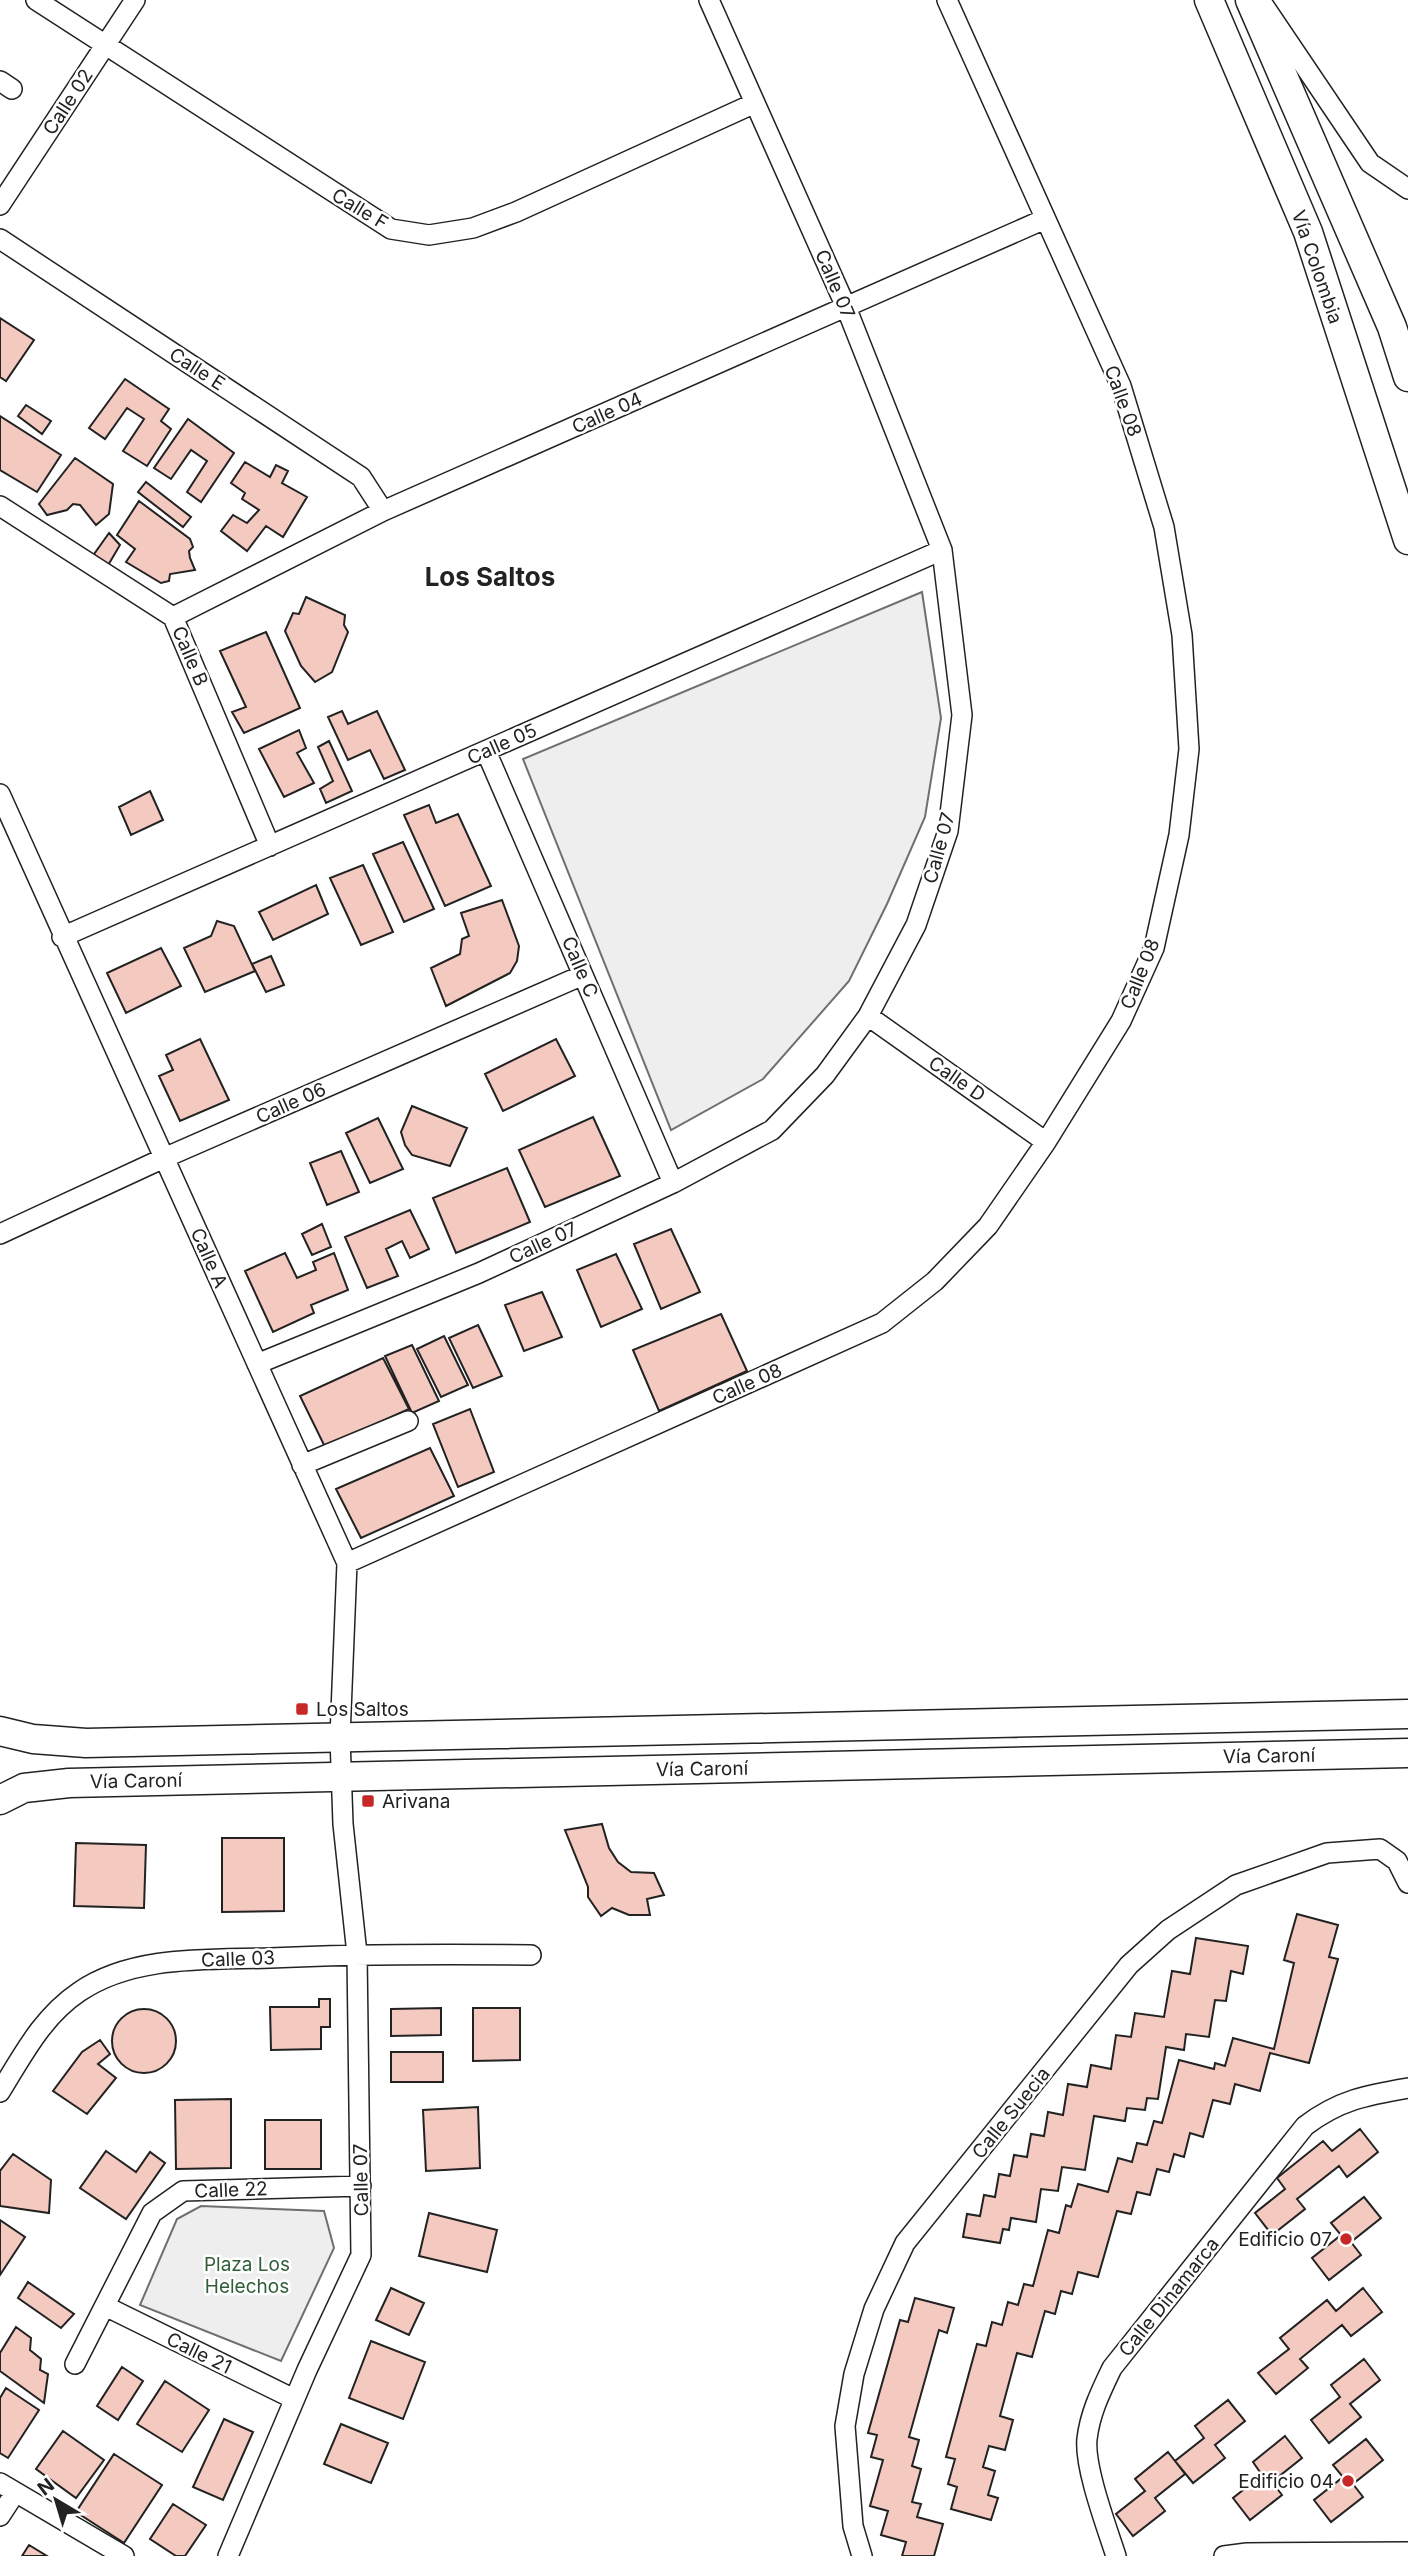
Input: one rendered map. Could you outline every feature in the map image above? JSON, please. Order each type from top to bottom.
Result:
[{"type":"main road","name":"Vía Colombia","points":[[1209,0],[1308,232],[1408,540]]},
{"type":"main road","name":"Vía Colombia","points":[[1250,0],[1392,327],[1408,377]]},
{"type":"main road","name":"Vía Caroní","points":[[0,1731],[62,1743],[1408,1714]]},
{"type":"main road","name":"Vía Caroní","points":[[0,1800],[24,1788],[44,1784],[1408,1753]]},
{"type":"street","name":"Calle F","points":[[36,0],[391,229],[429,235],[473,228],[516,212],[755,103]]},
{"type":"street","name":"Calle 02","points":[[0,205],[135,0]]},
{"type":"street","name":"Calle 07","points":[[257,1364],[479,1273],[673,1183],[772,1130],[825,1075],[868,1016],[916,925],[947,831],[962,715],[942,550],[846,307],[709,0]]},
{"type":"street","name":"Calle 08","points":[[346,1563],[882,1323],[935,1281],[988,1226],[1046,1142],[1121,1021],[1154,948],[1179,835],[1189,749],[1182,635],[1164,527],[1121,386],[947,0]]},
{"type":"street","points":[[1260,0],[1370,163],[1408,190]]},
{"type":"street","name":"Calle 04","points":[[173,617],[383,511],[1045,219]]},
{"type":"street","name":"Calle E","points":[[0,239],[361,477],[383,511]]},
{"type":"street","name":"Calle B","points":[[0,506],[173,617],[270,846]]},
{"type":"street","name":"Calle 05","points":[[62,937],[942,550]]},
{"type":"street","name":"Calle C","points":[[486,751],[673,1183]]},
{"type":"street","name":"Calle A","points":[[0,794],[62,937],[346,1563],[340,1737],[342,1777]]},
{"type":"street","name":"Calle 06","points":[[0,1234],[164,1158],[583,975]]},
{"type":"street","name":"Calle D","points":[[868,1016],[1046,1142]]},
{"type":"street","points":[[302,1465],[408,1421]]},
{"type":"street","name":"Calle 07","points":[[228,2556],[294,2399],[361,2255],[357,1954],[342,1777]]},
{"type":"street","name":"Calle Suecia","points":[[862,2556],[853,2526],[845,2426],[854,2374],[874,2309],[905,2244],[1129,1965],[1168,1930],[1236,1885],[1327,1853],[1380,1850],[1397,1861],[1408,1883]]},
{"type":"street","name":"Calle 03","points":[[0,2092],[50,2015],[80,1991],[125,1970],[174,1962],[357,1954],[531,1955]]},
{"type":"street","name":"Calle Dinamarca","points":[[1116,2556],[1094,2482],[1086,2442],[1095,2404],[1112,2368],[1305,2126],[1330,2107],[1364,2095],[1408,2088]]},
{"type":"street","name":"Calle 22","points":[[75,2364],[152,2213],[183,2191],[361,2186]]},
{"type":"street","name":"Calle 21","points":[[105,2306],[294,2399]]},
{"type":"street","points":[[0,2516],[7,2488],[124,2556]]},
{"type":"street","points":[[1224,2556],[1247,2553],[1408,2552]]},
{"type":"green space","points":[[922,592],[941,718],[925,817],[887,904],[849,981],[763,1079],[671,1130],[523,759]]},
{"type":"green space","name":"Plaza Los Helechos","points":[[201,2206],[324,2211],[334,2248],[281,2361],[140,2305],[177,2219]]},
{"type":"building","points":[[0,318],[34,340],[6,381],[0,377]]},
{"type":"building","points":[[125,379],[169,409],[161,421],[171,429],[147,466],[123,451],[144,419],[127,408],[105,439],[89,428]]},
{"type":"building","points":[[26,405],[51,421],[42,434],[18,416]]},
{"type":"building","points":[[0,416],[61,455],[37,492],[0,470]]},
{"type":"building","points":[[188,419],[234,453],[201,502],[187,492],[207,461],[191,450],[171,479],[154,468]]},
{"type":"building","points":[[75,458],[113,484],[109,514],[96,525],[80,505],[73,504],[67,510],[47,515],[39,504]]},
{"type":"building","points":[[245,462],[270,477],[276,465],[288,471],[282,483],[307,497],[283,537],[266,526],[247,551],[221,531],[233,515],[247,523],[259,510],[242,499],[245,493],[231,483]]},
{"type":"building","points":[[146,482],[191,517],[183,527],[138,492]]},
{"type":"building","points":[[139,501],[190,539],[193,547],[189,551],[190,558],[195,570],[170,574],[169,581],[161,583],[126,562],[135,549],[117,535]]},
{"type":"building","points":[[109,533],[120,545],[107,567],[92,557]]},
{"type":"building","points":[[306,597],[345,615],[344,625],[348,632],[332,672],[315,682],[301,666],[285,631],[293,613],[299,614]]},
{"type":"building","points":[[266,632],[300,708],[244,733],[232,712],[246,707],[220,651]]},
{"type":"building","points":[[342,711],[348,724],[377,711],[405,770],[384,779],[370,750],[348,760],[328,717]]},
{"type":"building","points":[[299,730],[306,748],[297,753],[314,783],[284,797],[259,749]]},
{"type":"building","points":[[329,741],[352,791],[326,803],[320,789],[333,781],[318,747]]},
{"type":"building","points":[[150,791],[163,820],[131,835],[119,807]]},
{"type":"building","points":[[429,805],[436,823],[458,814],[491,886],[445,906],[404,815]]},
{"type":"building","points":[[403,842],[434,909],[404,922],[373,854]]},
{"type":"building","points":[[363,865],[393,932],[361,945],[330,878]]},
{"type":"building","points":[[316,885],[328,914],[273,940],[259,912]]},
{"type":"building","points":[[502,900],[519,946],[517,961],[510,973],[446,1006],[431,968],[460,954],[462,939],[469,936],[461,913]]},
{"type":"building","points":[[217,921],[234,926],[255,971],[205,992],[184,948],[211,936]]},
{"type":"building","points":[[161,948],[181,986],[126,1013],[107,973]]},
{"type":"building","points":[[271,956],[284,985],[266,992],[252,964]]},
{"type":"building","points":[[200,1039],[229,1100],[180,1121],[159,1076],[173,1070],[166,1055]]},
{"type":"building","points":[[556,1039],[575,1076],[503,1111],[485,1074]]},
{"type":"building","points":[[412,1106],[467,1128],[450,1166],[412,1155],[405,1145],[401,1132]]},
{"type":"building","points":[[593,1117],[620,1176],[545,1207],[519,1150]]},
{"type":"building","points":[[378,1118],[403,1169],[370,1183],[346,1133]]},
{"type":"building","points":[[341,1151],[359,1192],[327,1205],[310,1163]]},
{"type":"building","points":[[507,1168],[530,1222],[456,1253],[433,1198]]},
{"type":"building","points":[[410,1210],[429,1249],[410,1258],[402,1241],[386,1249],[398,1276],[367,1288],[345,1237]]},
{"type":"building","points":[[322,1224],[331,1247],[312,1255],[302,1234]]},
{"type":"building","points":[[671,1229],[700,1292],[661,1309],[634,1244]]},
{"type":"building","points":[[285,1253],[297,1278],[316,1270],[313,1262],[334,1253],[348,1290],[311,1305],[314,1313],[273,1332],[245,1271]]},
{"type":"building","points":[[616,1254],[642,1309],[601,1327],[577,1270]]},
{"type":"building","points":[[542,1292],[562,1337],[524,1351],[505,1305]]},
{"type":"building","points":[[721,1314],[747,1371],[659,1411],[633,1350]]},
{"type":"building","points":[[478,1325],[502,1376],[473,1388],[449,1338]]},
{"type":"building","points":[[444,1336],[468,1385],[441,1397],[417,1349]]},
{"type":"building","points":[[412,1345],[439,1401],[412,1413],[385,1356]]},
{"type":"building","points":[[383,1358],[409,1409],[325,1447],[300,1396]]},
{"type":"building","points":[[470,1409],[494,1472],[458,1487],[433,1424]]},
{"type":"building","points":[[430,1448],[454,1496],[361,1538],[336,1489]]},
{"type":"building","points":[[602,1824],[609,1848],[618,1862],[631,1872],[654,1873],[664,1895],[647,1899],[650,1915],[629,1915],[612,1908],[601,1916],[588,1897],[588,1887],[565,1830]]},
{"type":"building","points":[[222,1838],[284,1838],[284,1911],[222,1912]]},
{"type":"building","points":[[76,1843],[146,1845],[144,1908],[74,1906]]},
{"type":"building","points":[[1297,1914],[1338,1925],[1329,1957],[1338,1959],[1309,2063],[1270,2053],[1260,2091],[1235,2084],[1230,2104],[1213,2100],[1203,2137],[1190,2133],[1184,2157],[1174,2154],[1169,2172],[1157,2169],[1150,2195],[1137,2192],[1131,2214],[1117,2211],[1098,2277],[1078,2272],[1072,2294],[1061,2291],[1055,2314],[1045,2311],[1032,2357],[1017,2353],[1000,2416],[1013,2420],[1005,2450],[989,2446],[983,2467],[995,2471],[988,2495],[998,2498],[991,2520],[951,2509],[957,2487],[948,2484],[955,2459],[946,2457],[977,2344],[986,2346],[992,2322],[1002,2325],[1008,2302],[1018,2305],[1024,2284],[1033,2286],[1048,2230],[1059,2233],[1066,2205],[1071,2207],[1078,2184],[1108,2192],[1118,2158],[1132,2162],[1137,2143],[1147,2145],[1154,2121],[1162,2123],[1179,2060],[1214,2069],[1215,2063],[1225,2066],[1233,2038],[1274,2049],[1294,1963],[1284,1960]]},
{"type":"building","points":[[1196,1938],[1248,1946],[1243,1974],[1231,1971],[1226,2001],[1215,2000],[1209,2037],[1186,2034],[1184,2050],[1166,2047],[1158,2099],[1147,2098],[1145,2110],[1127,2108],[1125,2121],[1094,2116],[1085,2170],[1062,2167],[1058,2191],[1041,2189],[1036,2222],[1011,2218],[1009,2230],[1003,2229],[1000,2243],[963,2237],[967,2214],[980,2216],[984,2195],[995,2197],[999,2174],[1010,2176],[1014,2155],[1027,2157],[1031,2134],[1044,2136],[1048,2112],[1063,2115],[1068,2084],[1087,2087],[1091,2065],[1111,2069],[1116,2035],[1131,2037],[1135,2013],[1164,2017],[1172,1971],[1190,1974]]},
{"type":"building","points":[[319,1999],[330,1999],[330,2027],[321,2027],[321,2049],[271,2050],[270,2007],[319,2007]]},
{"type":"building","points":[[441,2008],[441,2035],[391,2036],[391,2009]]},
{"type":"building","points":[[473,2008],[520,2008],[520,2060],[473,2061]]},
{"type":"building","points":[[138,2009],[150,2009],[167,2018],[174,2029],[174,2053],[167,2064],[150,2073],[138,2073],[126,2068],[117,2059],[112,2047],[112,2035],[117,2023],[126,2014]]},
{"type":"building","points":[[100,2040],[110,2054],[98,2064],[116,2078],[87,2114],[53,2091],[82,2052]]},
{"type":"building","points":[[391,2052],[443,2052],[443,2082],[391,2082]]},
{"type":"building","points":[[231,2099],[231,2168],[176,2169],[175,2100]]},
{"type":"building","points":[[478,2107],[480,2168],[426,2171],[423,2110]]},
{"type":"building","points":[[265,2120],[321,2120],[321,2169],[265,2169]]},
{"type":"building","points":[[1360,2129],[1378,2152],[1347,2177],[1339,2166],[1297,2199],[1305,2209],[1272,2235],[1255,2213],[1285,2189],[1277,2178],[1323,2141],[1332,2151]]},
{"type":"building","points":[[106,2151],[136,2172],[150,2152],[165,2163],[126,2219],[80,2188]]},
{"type":"building","points":[[13,2154],[51,2180],[49,2213],[0,2206],[0,2171]]},
{"type":"building","name":"Edificio 07","points":[[1364,2197],[1381,2218],[1351,2242],[1361,2255],[1329,2280],[1312,2258],[1341,2235],[1331,2223]]},
{"type":"building","points":[[429,2213],[497,2230],[487,2272],[419,2256]]},
{"type":"building","points":[[0,2220],[25,2237],[0,2275]]},
{"type":"building","points":[[28,2282],[74,2314],[61,2328],[18,2298]]},
{"type":"building","points":[[391,2288],[424,2303],[409,2335],[376,2320]]},
{"type":"building","points":[[1363,2288],[1382,2312],[1351,2336],[1342,2325],[1300,2359],[1308,2368],[1276,2394],[1258,2373],[1289,2349],[1280,2338],[1327,2300],[1336,2311]]},
{"type":"building","points":[[915,2298],[954,2308],[947,2333],[939,2330],[909,2437],[919,2440],[912,2466],[921,2469],[912,2502],[921,2504],[917,2517],[943,2524],[934,2556],[902,2556],[906,2542],[881,2535],[888,2511],[870,2506],[883,2460],[871,2457],[877,2435],[868,2433],[900,2320],[908,2322]]},
{"type":"building","points":[[16,2327],[31,2338],[30,2350],[41,2359],[40,2370],[48,2374],[44,2403],[0,2371],[0,2353]]},
{"type":"building","points":[[371,2341],[425,2362],[403,2419],[349,2398]]},
{"type":"building","points":[[1364,2359],[1380,2380],[1350,2404],[1361,2417],[1329,2443],[1311,2420],[1340,2397],[1331,2385]]},
{"type":"building","points":[[122,2367],[143,2381],[118,2420],[97,2406]]},
{"type":"building","points":[[165,2381],[209,2410],[182,2452],[137,2424]]},
{"type":"building","points":[[6,2388],[39,2410],[8,2458],[0,2453],[0,2398]]},
{"type":"building","points":[[1228,2400],[1245,2421],[1215,2445],[1225,2458],[1193,2483],[1175,2461],[1204,2438],[1195,2426]]},
{"type":"building","points":[[224,2419],[253,2432],[223,2500],[193,2487]]},
{"type":"building","points":[[341,2424],[388,2443],[371,2483],[324,2464]]},
{"type":"building","points":[[63,2431],[104,2460],[76,2498],[36,2469]]},
{"type":"building","points":[[1285,2436],[1302,2458],[1272,2482],[1282,2495],[1250,2520],[1233,2498],[1262,2475],[1253,2462]]},
{"type":"building","name":"Edificio 04","points":[[1366,2439],[1383,2460],[1353,2484],[1363,2497],[1331,2522],[1314,2500],[1343,2477],[1333,2465]]},
{"type":"building","points":[[1168,2452],[1185,2474],[1155,2498],[1165,2511],[1133,2536],[1116,2514],[1145,2491],[1135,2479]]},
{"type":"building","points":[[114,2454],[162,2485],[124,2543],[76,2512]]},
{"type":"building","points":[[173,2504],[206,2525],[185,2556],[176,2556],[150,2539]]},
{"type":"building","points":[[29,2545],[47,2556],[22,2556]]},
{"type":"place","name":"Los Saltos","points":[[302,1709]]},
{"type":"place","name":"Arivana","points":[[368,1801]]},
{"type":"place","name":"Edificio 07","points":[[1346,2239]]},
{"type":"place","name":"Edificio 04","points":[[1348,2481]]},
{"type":"district","name":"Los Saltos","points":[[490,576]]}]
